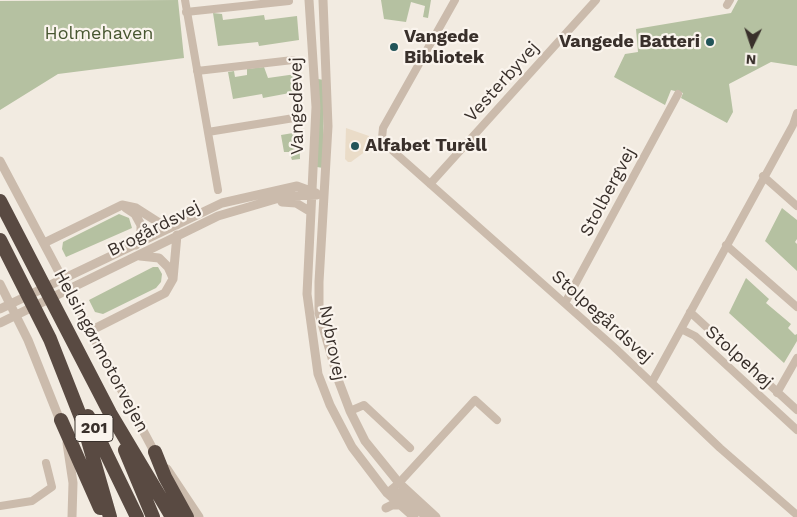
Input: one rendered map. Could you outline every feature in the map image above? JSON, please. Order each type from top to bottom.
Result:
[{"type":"highway","name":"Helsingørmotorvejen","points":[[0,201],[110,413],[172,517]]},
{"type":"highway","points":[[0,240],[47,333],[82,422],[110,517]]},
{"type":"highway","name":"201","points":[[47,333],[133,513]]},
{"type":"highway","name":"201","points":[[110,413],[153,517]]},
{"type":"highway","points":[[60,420],[86,474],[103,517]]},
{"type":"highway","points":[[154,452],[164,477],[188,517]]},
{"type":"street","points":[[185,0],[218,190]]},
{"type":"street","name":"Vangedevej","points":[[309,0],[316,107],[314,194],[311,212]]},
{"type":"street","name":"Vangedevej","points":[[324,0],[328,126],[325,184]]},
{"type":"street","name":"Stolpegårdsvej","points":[[455,0],[382,131],[384,143],[652,382],[733,459],[797,515]]},
{"type":"street","name":"Vesterbyvej","points":[[430,184],[596,0]]},
{"type":"street","points":[[186,12],[289,1]]},
{"type":"street","points":[[197,71],[294,60]]},
{"type":"street","name":"Stolbergvej","points":[[565,304],[678,94]]},
{"type":"street","points":[[298,186],[304,183],[308,176],[311,137],[316,107]]},
{"type":"street","name":"Stolpehøj","points":[[652,382],[763,176],[793,126],[797,113]]},
{"type":"street","points":[[208,132],[294,118]]},
{"type":"street","points":[[0,161],[154,452],[199,517]]},
{"type":"street","points":[[763,176],[797,206]]},
{"type":"street","points":[[314,194],[325,184]]},
{"type":"street","name":"Nybrovej","points":[[325,184],[320,247],[319,313],[330,357],[350,412],[365,441],[399,483],[436,517]]},
{"type":"street","points":[[298,186],[314,194]]},
{"type":"street","name":"Brogårdsvej","points":[[0,309],[222,203],[298,186]]},
{"type":"street","points":[[314,194],[320,247]]},
{"type":"street","name":"Brogårdsvej","points":[[0,323],[218,216],[261,202],[290,196],[314,194]]},
{"type":"street","points":[[261,202],[296,202],[311,212]]},
{"type":"street","points":[[44,243],[122,205],[136,208],[161,224],[177,225]]},
{"type":"street","points":[[122,205],[140,220],[142,232],[136,245]]},
{"type":"street","name":"Nybrovej","points":[[311,212],[307,294],[308,315],[318,374],[337,419],[361,459],[401,505],[414,517]]},
{"type":"street","points":[[90,331],[165,293],[173,278],[177,235]]},
{"type":"street","points":[[726,245],[797,307]]},
{"type":"street","points":[[138,256],[153,255],[158,258],[168,268],[173,278]]},
{"type":"street","points":[[0,284],[26,336],[60,420],[74,483],[72,517]]},
{"type":"street","name":"Stolpehøj","points":[[690,312],[797,410]]},
{"type":"street","points":[[308,315],[319,313]]},
{"type":"street","name":"Stolpehøj","points":[[681,329],[695,336],[797,430]]},
{"type":"street","name":"Stolpehøj","points":[[777,392],[797,358]]},
{"type":"street","points":[[427,517],[392,495],[399,483],[475,400],[496,420]]},
{"type":"street","points":[[337,419],[364,405],[410,448]]},
{"type":"street","points":[[361,459],[370,463],[387,485],[399,483]]},
{"type":"street","points":[[0,506],[32,501],[52,487],[46,464]]},
{"type":"street","points":[[386,508],[392,505],[401,505]]},
{"type":"green space","name":"Holmehaven","points":[[178,0],[184,58],[58,74],[0,110],[0,1]]},
{"type":"green space","points":[[381,0],[431,0],[428,18],[423,17],[425,6],[411,2],[406,22],[384,19]]},
{"type":"green space","points":[[738,0],[797,0],[797,66],[771,62],[729,84],[733,112],[727,123],[681,98],[683,93],[671,90],[665,105],[614,77],[625,54],[638,52],[636,29],[731,13]]},
{"type":"green space","points":[[213,13],[222,14],[223,20],[264,15],[265,20],[297,16],[299,40],[259,46],[258,42],[218,46]]},
{"type":"green space","points":[[264,67],[268,78],[296,74],[295,92],[263,98],[262,94],[233,99],[228,72],[234,71],[235,77],[247,75],[247,69]]},
{"type":"green space","points":[[318,79],[324,80],[323,168],[317,167]]},
{"type":"green space","points":[[299,132],[300,159],[292,160],[289,152],[284,152],[281,135]]},
{"type":"green space","points":[[782,208],[797,220],[797,239],[795,242],[797,244],[797,271],[765,241]]},
{"type":"green space","points":[[119,214],[129,218],[132,228],[66,257],[62,249],[63,242]]},
{"type":"green space","points":[[153,267],[158,267],[162,274],[161,282],[156,288],[103,314],[95,312],[89,300]]},
{"type":"green space","points":[[746,278],[769,299],[766,303],[791,324],[788,328],[795,335],[797,334],[797,341],[784,363],[729,313]]},
{"type":"shaded area","points":[[346,128],[369,136],[370,148],[351,162],[345,159]]},
{"type":"place","name":"Vangede Batteri","points":[[710,42]]},
{"type":"place","name":"Vangede Bibliotek","points":[[394,47]]},
{"type":"place","name":"Alfabet Turèll","points":[[355,146]]}]
